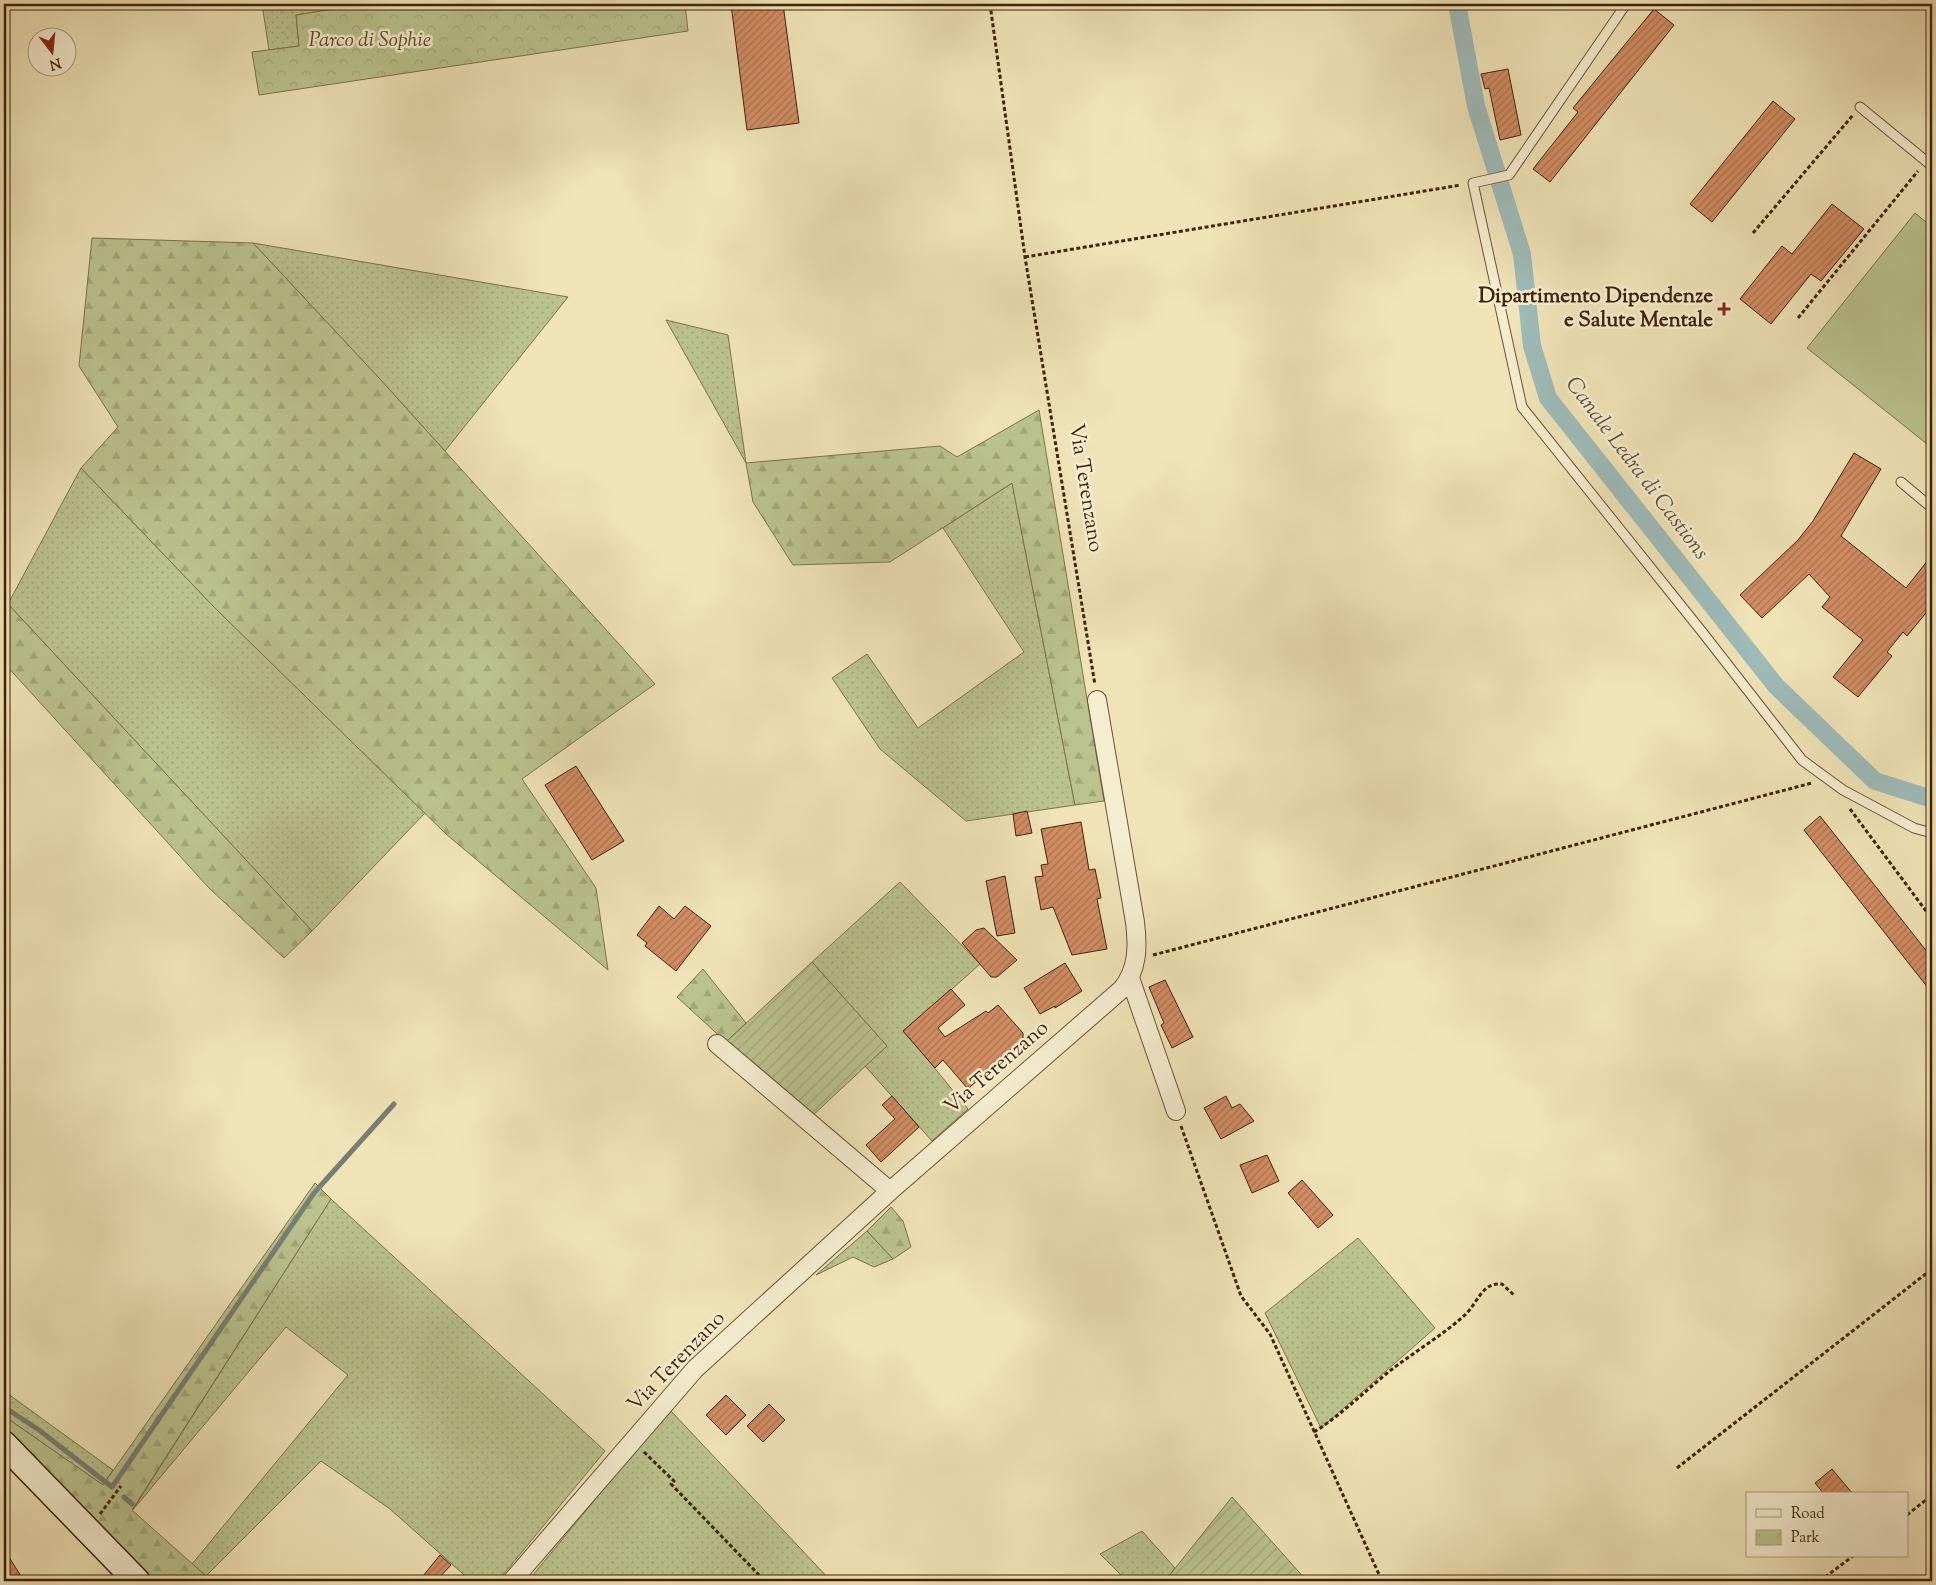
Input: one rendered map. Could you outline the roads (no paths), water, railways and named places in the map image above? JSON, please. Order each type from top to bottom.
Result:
[{"type":"main road","points":[[4,1444],[138,1581]]},
{"type":"street","name":"Via Terenzano","points":[[512,1581],[695,1369],[890,1191],[1122,989],[1130,978],[1136,960],[1138,942],[1136,922],[1097,700]]},
{"type":"street","points":[[1130,978],[1176,1111]]},
{"type":"street","points":[[717,1044],[890,1191]]},
{"type":"lane","points":[[1626,4],[1509,175],[1474,183],[1522,407],[1704,633],[1802,760],[1842,790],[1914,828],[1932,833]]},
{"type":"lane","points":[[1860,107],[1929,163]]},
{"type":"lane","points":[[1901,482],[1932,508]]},
{"type":"waterway","name":"Canale Ledra di Castions","points":[[1457,4],[1476,106],[1522,254],[1532,346],[1548,398],[1776,686],[1875,781],[1932,799]]},
{"type":"waterway","points":[[4,1407],[39,1430],[112,1487],[314,1193],[394,1104]]},
{"type":"waterway","points":[[124,1497],[132,1504]]},
{"type":"place","name":"Dipartimento Dipendenze e Salute Mentale","points":[[1724,309]]},
{"type":"park label","name":"Parco di Sophie","points":[[370,41]]}]
